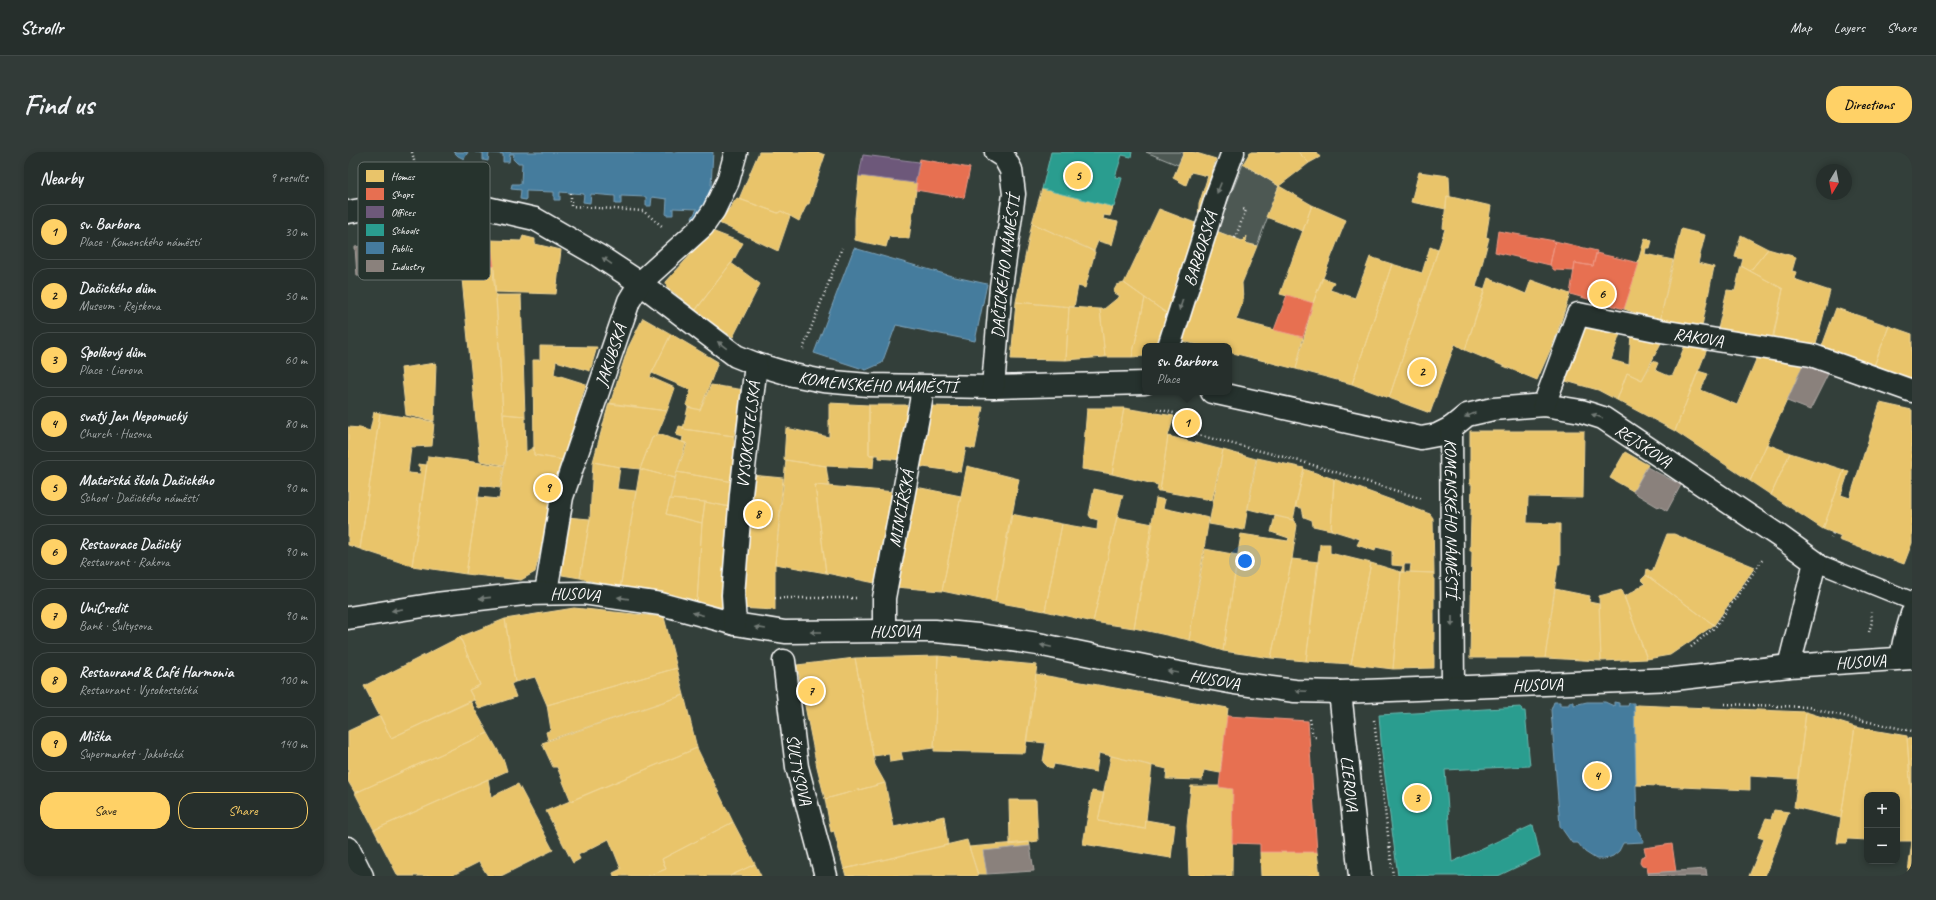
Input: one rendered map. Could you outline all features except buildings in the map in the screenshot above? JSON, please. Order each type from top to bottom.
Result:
[{"type":"street","name":"JAKUBSKÁ","points":[[546,592],[562,497],[629,301],[640,283],[703,226],[714,210],[728,182],[736,152]]},
{"type":"street","name":"DAČICKÉHO NÁMĚSTÍ","points":[[993,387],[1001,286],[1014,194],[1011,170],[1004,157],[996,152]]},
{"type":"street","name":"BARBORSKÁ","points":[[1171,343],[1218,192],[1233,152]]},
{"type":"street","name":"KOMENSKÉHO NÁMĚSTÍ","points":[[490,209],[535,219],[599,256],[640,283],[736,356],[756,364],[793,375],[823,381],[868,386],[993,387],[1142,383]]},
{"type":"street","name":"KOMENSKÉHO NÁMĚSTÍ","points":[[348,212],[358,210]]},
{"type":"street","name":"RAKOVA","points":[[1544,405],[1578,314],[1660,331],[1811,355],[1912,391]]},
{"type":"street","name":"VYSOKOSTELSKÁ","points":[[735,624],[732,608],[741,494],[756,364]]},
{"type":"street","name":"MINCÍŘSKÁ","points":[[884,631],[884,598],[920,409],[922,387]]},
{"type":"street","name":"KOMENSKÉHO NÁMĚSTÍ","points":[[1226,395],[1420,438],[1437,435],[1451,428],[1453,687]]},
{"type":"street","name":"REJSKOVA","points":[[1451,428],[1467,415],[1493,409],[1544,405],[1581,411],[1603,418],[1780,536],[1815,562]]},
{"type":"street","points":[[1789,666],[1815,562]]},
{"type":"street","name":"HUSOVA","points":[[348,618],[436,604],[524,594],[546,592],[583,593],[661,604],[735,624],[785,632],[934,631],[978,635],[1038,644],[1163,670],[1235,683],[1295,690],[1340,692],[1674,679],[1789,666],[1907,658]]},
{"type":"street","points":[[1907,658],[1904,642],[1912,614]]},
{"type":"street","name":"ŠULTYSOVA","points":[[784,661],[797,767],[826,876]]},
{"type":"street","name":"LIEROVA","points":[[1340,692],[1360,876]]},
{"type":"street","points":[[348,848],[362,876]]},
{"type":"lane","points":[[1815,562],[1912,601]]},
{"type":"path","points":[[412,152],[414,162]]},
{"type":"path","points":[[571,193],[571,206],[643,211],[683,244]]},
{"type":"path","points":[[793,375],[842,248]]},
{"type":"path","points":[[1831,539],[1833,533]]},
{"type":"path","points":[[1689,649],[1715,627],[1780,536]]},
{"type":"path","points":[[1868,635],[1872,622],[1869,608]]},
{"type":"path","points":[[1721,704],[1808,707],[1912,731]]},
{"type":"path","points":[[1374,713],[1393,876]]},
{"type":"shaded area","points":[[1146,152],[1184,152],[1178,165]]},
{"type":"shaded area","points":[[1243,164],[1279,186],[1257,246],[1245,243],[1247,237],[1242,241],[1216,231]]},
{"type":"place","name":"Mateřská škola Dačického","points":[[1078,176]]},
{"type":"place","name":"Restaurace Dačický","points":[[1602,294]]},
{"type":"place","name":"Dačického dům","points":[[1422,372]]},
{"type":"place","name":"sv. Barbora","points":[[1187,423]]},
{"type":"place","name":"Miška","points":[[548,488]]},
{"type":"place","name":"Restaurand & Café Harmonia","points":[[758,514]]},
{"type":"place","name":"UniCredit","points":[[811,691]]},
{"type":"place","name":"svatý Jan Nepomucký","points":[[1597,776]]},
{"type":"place","name":"Spolkový dům","points":[[1417,798]]}]
